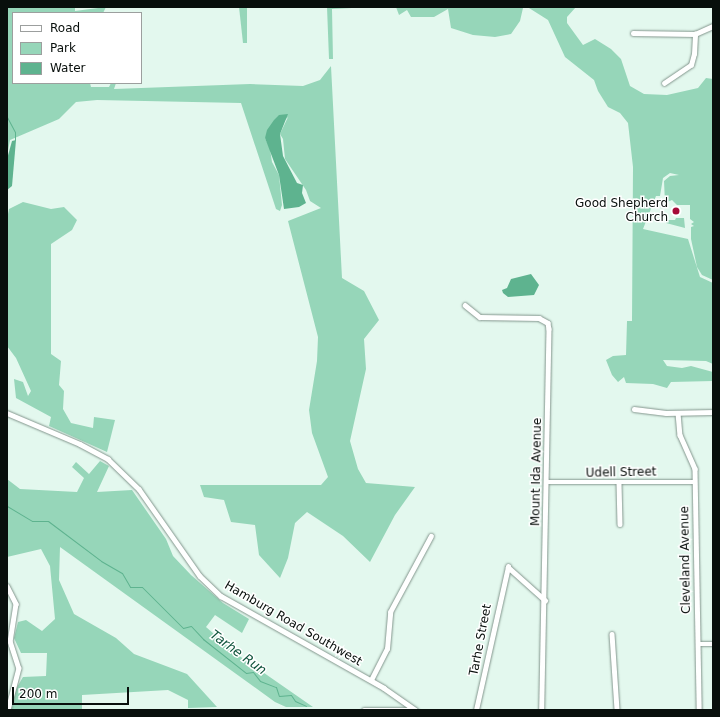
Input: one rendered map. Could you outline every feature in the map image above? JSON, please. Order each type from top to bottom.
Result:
[{"type":"street","points":[[633,33],[695,34],[713,26]]},
{"type":"street","points":[[664,83],[691,64],[695,34]]},
{"type":"street","name":"Mount Ida Avenue","points":[[465,304],[480,317],[539,318],[548,323],[547,482],[542,710]]},
{"type":"street","points":[[634,408],[678,413],[713,412]]},
{"type":"street","name":"Hamburg Road Southwest","points":[[7,413],[80,444],[108,459],[143,495],[193,566],[212,589],[231,602],[371,680],[415,710]]},
{"type":"street","name":"Cleveland Avenue","points":[[678,413],[678,429],[693,463],[695,482],[699,710]]},
{"type":"street","name":"Udell Street","points":[[547,482],[695,482]]},
{"type":"street","points":[[619,483],[620,524]]},
{"type":"street","points":[[371,680],[387,649],[390,612],[431,536]]},
{"type":"street","name":"Tarhe Street","points":[[476,710],[505,574],[508,567],[545,600]]},
{"type":"street","points":[[7,586],[16,604],[10,641],[19,668],[8,710]]},
{"type":"street","points":[[612,634],[617,710]]},
{"type":"street","points":[[698,644],[713,644]]},
{"type":"street","points":[[364,710],[415,710]]},
{"type":"green space","points":[[7,7],[75,7],[75,11],[106,7],[104,12],[12,12],[12,84],[90,84],[91,87],[109,87],[110,84],[116,84],[114,89],[250,84],[303,86],[320,80],[331,66],[342,278],[364,291],[379,320],[364,339],[366,369],[350,441],[358,469],[366,483],[415,487],[395,515],[370,562],[343,536],[307,512],[295,523],[288,558],[280,578],[259,555],[255,525],[231,522],[224,500],[204,497],[200,485],[321,485],[328,477],[312,433],[309,410],[317,361],[318,337],[288,221],[321,208],[310,201],[306,190],[285,159],[283,139],[280,134],[288,117],[265,138],[270,149],[272,162],[279,175],[282,205],[280,211],[276,209],[241,103],[97,100],[76,102],[59,119],[10,140],[7,156]]},
{"type":"green space","points":[[239,7],[247,7],[247,43],[243,43]]},
{"type":"green space","points":[[327,7],[372,7],[332,9],[333,59],[329,59]]},
{"type":"green space","points":[[396,7],[576,7],[567,17],[567,23],[583,45],[595,39],[611,49],[621,59],[630,86],[644,94],[667,95],[698,88],[706,78],[713,79],[713,280],[702,275],[697,267],[691,239],[691,227],[694,226],[691,224],[694,222],[690,219],[690,205],[677,205],[672,200],[665,203],[664,181],[670,176],[679,175],[670,173],[663,178],[660,196],[656,196],[643,229],[688,239],[700,277],[713,283],[713,364],[706,361],[663,360],[667,366],[682,368],[691,366],[713,372],[713,381],[671,382],[667,388],[653,384],[626,383],[624,377],[618,382],[612,375],[606,360],[613,356],[626,355],[627,321],[632,321],[633,167],[628,123],[620,113],[608,107],[598,91],[594,80],[565,57],[548,20],[529,8],[523,8],[520,21],[511,34],[495,37],[473,35],[451,28],[448,9],[434,17],[411,17],[407,10],[399,15]]},
{"type":"green space","points":[[23,202],[51,209],[64,207],[77,220],[72,230],[51,244],[51,354],[61,361],[59,385],[64,391],[63,409],[71,423],[93,428],[94,417],[115,420],[107,452],[49,426],[51,417],[16,398],[14,379],[23,382],[28,396],[31,391],[16,358],[7,346],[7,219],[9,209]]},
{"type":"green space","points":[[676,218],[684,218],[685,228],[666,223],[668,220],[675,220]]},
{"type":"green space","points":[[100,461],[109,466],[97,492],[132,490],[166,539],[173,556],[191,575],[223,603],[249,619],[242,633],[215,615],[206,627],[238,655],[313,707],[286,707],[275,702],[60,547],[59,580],[74,614],[116,638],[134,654],[187,674],[217,707],[188,708],[188,700],[168,690],[82,695],[82,710],[11,710],[13,694],[23,677],[46,676],[47,653],[21,653],[14,638],[18,622],[26,620],[42,631],[55,619],[50,566],[41,549],[7,557],[7,479],[20,489],[77,492],[84,478],[72,467],[76,462],[89,474]]},
{"type":"water","points":[[288,114],[280,134],[283,156],[297,183],[303,185],[302,193],[306,203],[299,207],[284,209],[279,175],[265,138],[267,130],[274,120],[279,115]]},
{"type":"water","points":[[16,140],[12,186],[7,190],[7,159],[12,141]]},
{"type":"water","points":[[531,274],[539,285],[534,295],[508,297],[503,293],[502,290],[507,288],[511,279]]},
{"type":"waterway","name":"Tarhe Run","points":[[7,117],[15,132],[15,140]]},
{"type":"waterway","name":"Tarhe Run","points":[[7,506],[32,521],[48,521],[101,561],[122,573],[130,587],[142,587],[183,628],[191,626],[203,639],[246,673],[253,672],[260,681],[276,687],[279,696],[291,695],[295,701],[306,706]]},
{"type":"place","name":"Good Shepherd Church","points":[[676,211]]}]
